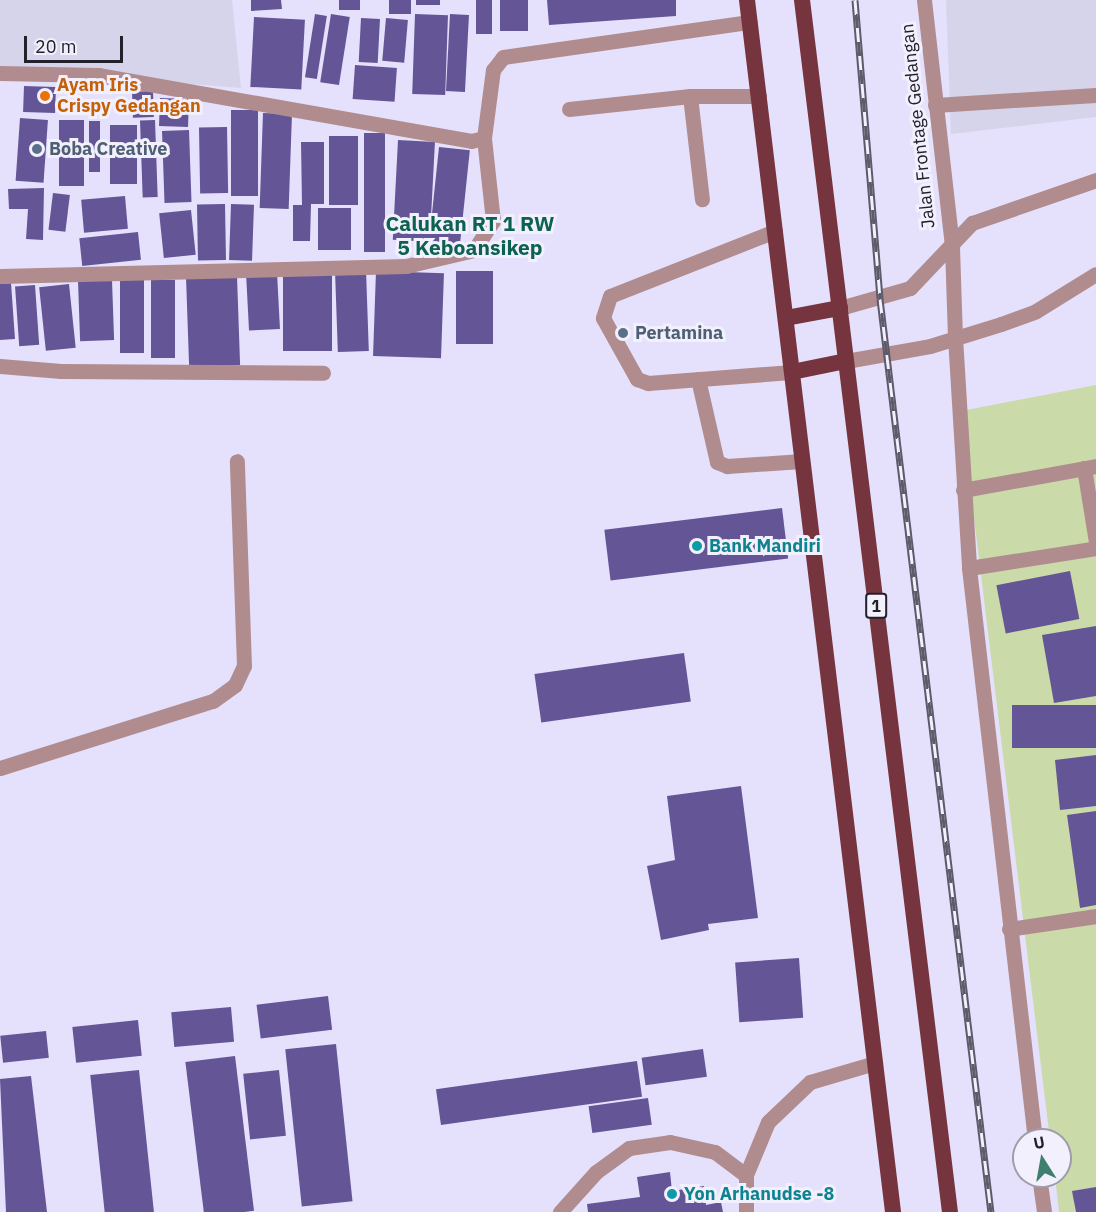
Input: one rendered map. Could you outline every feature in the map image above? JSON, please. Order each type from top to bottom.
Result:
[{"type":"highway","points":[[747,0],[893,1212]]},
{"type":"highway","name":"1","points":[[802,0],[950,1212]]},
{"type":"highway","points":[[786,318],[840,308]]},
{"type":"highway","points":[[792,372],[846,362]]},
{"type":"street","name":"Jalan Frontage Gedangan","points":[[924,0],[952,247],[963,490],[969,568],[1034,1128]]},
{"type":"street","points":[[0,276],[406,266],[474,250],[493,221],[484,138],[493,70],[502,57],[750,22]]},
{"type":"street","points":[[0,73],[98,75],[471,141],[484,138]]},
{"type":"street","points":[[936,105],[1096,95]]},
{"type":"street","points":[[569,109],[690,96],[759,96]]},
{"type":"street","points":[[690,96],[702,200]]},
{"type":"street","points":[[840,308],[910,288],[952,247],[972,223],[1096,180]]},
{"type":"street","points":[[775,231],[610,296],[604,306],[603,318],[637,379],[698,379],[792,372]]},
{"type":"street","points":[[846,362],[955,337],[1036,311],[1096,274]]},
{"type":"street","points":[[0,366],[61,371],[323,373]]},
{"type":"street","points":[[698,379],[717,462],[727,466],[802,461]]},
{"type":"street","points":[[0,768],[213,701],[235,685],[244,666],[237,460]]},
{"type":"street","points":[[963,490],[1090,467],[1096,542]]},
{"type":"street","points":[[969,568],[1096,548]]},
{"type":"street","points":[[1009,929],[1096,916]]},
{"type":"street","points":[[746,1212],[746,1175],[768,1122],[810,1082],[875,1063]]},
{"type":"street","points":[[560,1212],[596,1172],[629,1148],[670,1142],[715,1152],[746,1175]]},
{"type":"street","points":[[1041,1188],[1044,1212]]},
{"type":"shaded area","points":[[0,0],[232,0],[241,88],[0,69]]},
{"type":"shaded area","points":[[946,0],[1096,0],[1096,117],[951,134]]},
{"type":"green space","points":[[1096,385],[1096,1212],[1059,1212],[1056,1188],[1072,1188],[1072,1128],[1049,1128],[961,411]]},
{"type":"building","points":[[251,0],[281,0],[282,9],[251,11]]},
{"type":"building","points":[[339,0],[360,0],[360,10],[339,10]]},
{"type":"building","points":[[389,0],[411,0],[411,14],[389,14]]},
{"type":"building","points":[[416,0],[440,0],[440,5],[416,5]]},
{"type":"building","points":[[476,0],[492,0],[492,34],[476,34]]},
{"type":"building","points":[[500,0],[528,0],[528,31],[500,31]]},
{"type":"building","points":[[547,0],[676,0],[676,16],[549,25]]},
{"type":"building","points":[[315,14],[327,16],[317,79],[305,77]]},
{"type":"building","points":[[331,14],[350,17],[339,85],[320,82]]},
{"type":"building","points":[[415,14],[448,15],[445,95],[412,94]]},
{"type":"building","points":[[450,14],[469,15],[465,92],[446,91]]},
{"type":"building","points":[[254,17],[305,20],[301,90],[250,87]]},
{"type":"building","points":[[361,18],[380,19],[378,63],[359,62]]},
{"type":"building","points":[[386,18],[408,20],[404,63],[382,61]]},
{"type":"building","points":[[355,65],[397,68],[395,102],[353,99]]},
{"type":"building","points":[[24,86],[56,87],[55,113],[23,112]]},
{"type":"building","points":[[153,91],[154,117],[133,118],[132,92]]},
{"type":"building","points":[[160,98],[189,99],[188,127],[159,126]]},
{"type":"building","points":[[231,110],[258,110],[258,196],[231,196]]},
{"type":"building","points":[[263,113],[292,114],[289,209],[260,208]]},
{"type":"building","points":[[20,118],[48,120],[44,183],[16,181]]},
{"type":"building","points":[[59,120],[84,120],[84,186],[59,186]]},
{"type":"building","points":[[155,120],[158,197],[143,197],[140,121]]},
{"type":"building","points":[[89,121],[100,121],[100,172],[89,172]]},
{"type":"building","points":[[110,125],[137,125],[137,184],[110,184]]},
{"type":"building","points":[[199,127],[227,127],[228,193],[200,193]]},
{"type":"building","points":[[189,130],[192,202],[165,203],[162,131]]},
{"type":"building","points":[[364,133],[385,133],[385,252],[364,252]]},
{"type":"building","points":[[329,136],[358,136],[358,205],[329,205]]},
{"type":"building","points":[[398,140],[435,142],[430,242],[393,240]]},
{"type":"building","points":[[301,142],[324,142],[324,204],[311,204],[310,241],[293,241],[293,205],[302,205]]},
{"type":"building","points":[[439,147],[470,150],[460,245],[429,241]]},
{"type":"building","points":[[44,188],[43,240],[26,239],[28,209],[9,209],[8,189]]},
{"type":"building","points":[[53,193],[70,195],[65,232],[48,230]]},
{"type":"building","points":[[125,196],[128,229],[84,233],[81,200]]},
{"type":"building","points":[[197,204],[225,204],[226,260],[198,260]]},
{"type":"building","points":[[231,204],[254,205],[252,261],[229,260]]},
{"type":"building","points":[[318,208],[351,208],[351,250],[318,250]]},
{"type":"building","points":[[191,210],[196,255],[164,258],[159,213]]},
{"type":"building","points":[[138,232],[141,260],[82,266],[79,238]]},
{"type":"building","points":[[366,270],[369,351],[338,352],[335,271]]},
{"type":"building","points":[[376,271],[444,273],[441,358],[373,356]]},
{"type":"building","points":[[456,271],[493,271],[493,344],[456,344]]},
{"type":"building","points":[[277,272],[280,329],[249,331],[246,274]]},
{"type":"building","points":[[283,273],[332,273],[332,351],[283,351]]},
{"type":"building","points":[[237,276],[240,365],[189,367],[186,278]]},
{"type":"building","points":[[120,279],[144,279],[144,353],[120,353]]},
{"type":"building","points":[[112,280],[114,340],[80,341],[78,281]]},
{"type":"building","points":[[151,280],[175,280],[175,358],[151,358]]},
{"type":"building","points":[[11,283],[15,339],[0,340],[0,284]]},
{"type":"building","points":[[69,284],[76,348],[46,351],[39,287]]},
{"type":"building","points":[[35,285],[39,345],[19,346],[15,286]]},
{"type":"building","name":"Bank Mandiri","points":[[782,508],[788,559],[611,580],[604,530]]},
{"type":"building","points":[[1070,571],[1079,619],[1006,633],[996,585]]},
{"type":"building","points":[[1096,626],[1096,696],[1054,703],[1042,635]]},
{"type":"building","points":[[684,653],[691,702],[541,723],[534,674]]},
{"type":"building","points":[[1012,705],[1096,705],[1096,748],[1012,748]]},
{"type":"building","points":[[1096,755],[1096,806],[1060,810],[1055,760]]},
{"type":"building","points":[[741,786],[758,918],[708,924],[709,930],[661,940],[647,866],[675,860],[667,796]]},
{"type":"building","points":[[1096,811],[1096,905],[1080,908],[1067,815]]},
{"type":"building","points":[[799,958],[803,1018],[739,1022],[735,962]]},
{"type":"building","points":[[328,996],[332,1030],[261,1039],[257,1005]]},
{"type":"building","points":[[231,1007],[234,1042],[174,1047],[171,1012]]},
{"type":"building","points":[[138,1020],[142,1056],[76,1063],[72,1027]]},
{"type":"building","points":[[46,1031],[49,1058],[3,1063],[0,1036]]},
{"type":"building","points":[[336,1044],[353,1201],[302,1206],[285,1049]]},
{"type":"building","points":[[703,1049],[707,1077],[646,1085],[642,1058]]},
{"type":"building","points":[[235,1056],[254,1211],[204,1212],[185,1062]]},
{"type":"building","points":[[637,1061],[642,1097],[441,1125],[436,1089]]},
{"type":"building","points":[[139,1070],[154,1212],[105,1212],[90,1075]]},
{"type":"building","points":[[279,1070],[286,1136],[250,1139],[243,1074]]},
{"type":"building","points":[[31,1076],[47,1212],[6,1212],[0,1079]]},
{"type":"building","points":[[648,1098],[652,1125],[592,1133],[589,1106]]},
{"type":"building","name":"Yon Arhanudse -8","points":[[670,1172],[672,1191],[704,1186],[706,1205],[721,1202],[723,1212],[588,1212],[587,1204],[640,1197],[637,1177]]},
{"type":"building","points":[[1096,1187],[1096,1212],[1076,1212],[1072,1191]]},
{"type":"railway","points":[[855,0],[880,299],[991,1212]]},
{"type":"place","name":"Ayam Iris Crispy Gedangan","points":[[45,96]]},
{"type":"place","name":"Boba Creative","points":[[37,149]]},
{"type":"place","name":"Pertamina","points":[[623,333]]},
{"type":"place","name":"Bank Mandiri","points":[[697,546]]},
{"type":"place","name":"Yon Arhanudse -8","points":[[672,1194]]},
{"type":"district","name":"Calukan RT 1 RW 5 Keboansikep","points":[[470,235]]}]
